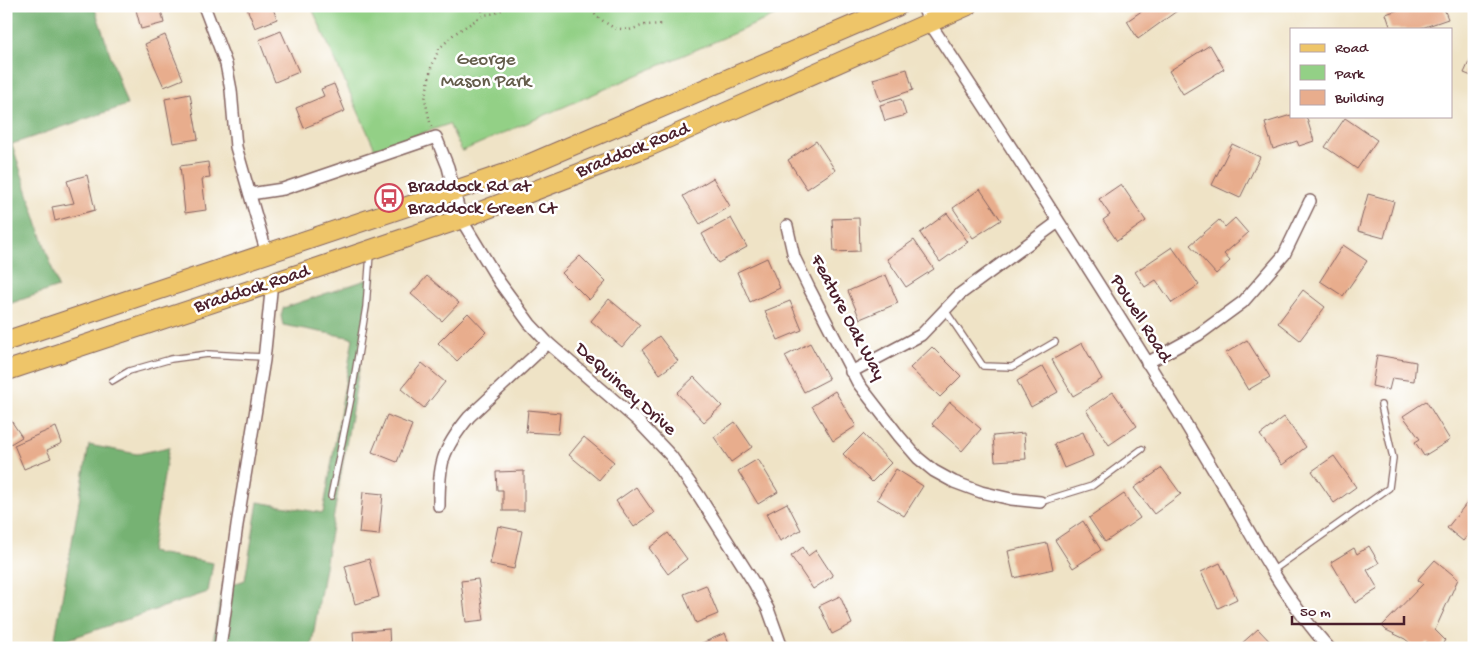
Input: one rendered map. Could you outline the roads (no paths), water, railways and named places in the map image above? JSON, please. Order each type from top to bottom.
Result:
[{"type":"main road","name":"Braddock Road","points":[[6,341],[513,171],[898,6]]},
{"type":"main road","name":"Braddock Road","points":[[6,371],[461,218],[650,146],[926,14],[966,6]]},
{"type":"street","points":[[204,6],[226,64],[232,90],[236,147],[267,254]]},
{"type":"street","name":"Powell Road","points":[[926,14],[1147,362],[1226,491],[1272,571],[1316,634],[1329,648]]},
{"type":"street","name":"DeQuincey Drive","points":[[250,194],[283,188],[436,137],[454,190],[461,218],[500,283],[530,324],[548,344],[637,420],[671,456],[699,496],[754,583],[768,609],[782,648]]},
{"type":"street","points":[[1147,362],[1198,335],[1243,302],[1284,255],[1310,202]]},
{"type":"street","points":[[851,372],[921,335],[960,294],[1058,222]]},
{"type":"street","name":"Feature Oak Way","points":[[787,226],[794,257],[851,372],[918,458],[934,471],[954,482],[981,492],[1011,499],[1040,502]]},
{"type":"street","points":[[220,648],[264,357],[272,282]]},
{"type":"street","points":[[439,506],[439,475],[442,461],[445,451],[458,430],[548,344]]},
{"type":"lane","points":[[331,496],[351,398],[363,325],[370,249]]},
{"type":"lane","points":[[945,310],[983,366],[1012,367],[1055,342]]},
{"type":"lane","points":[[112,382],[129,371],[171,359],[208,354],[264,357]]},
{"type":"lane","points":[[1272,571],[1389,488],[1393,458],[1381,405]]},
{"type":"lane","points":[[1040,502],[1092,486],[1142,449]]},
{"type":"place","name":"Braddock Rd at Braddock Green Ct","points":[[389,198]]},
{"type":"park label","name":"George Mason Park","points":[[486,71]]}]
